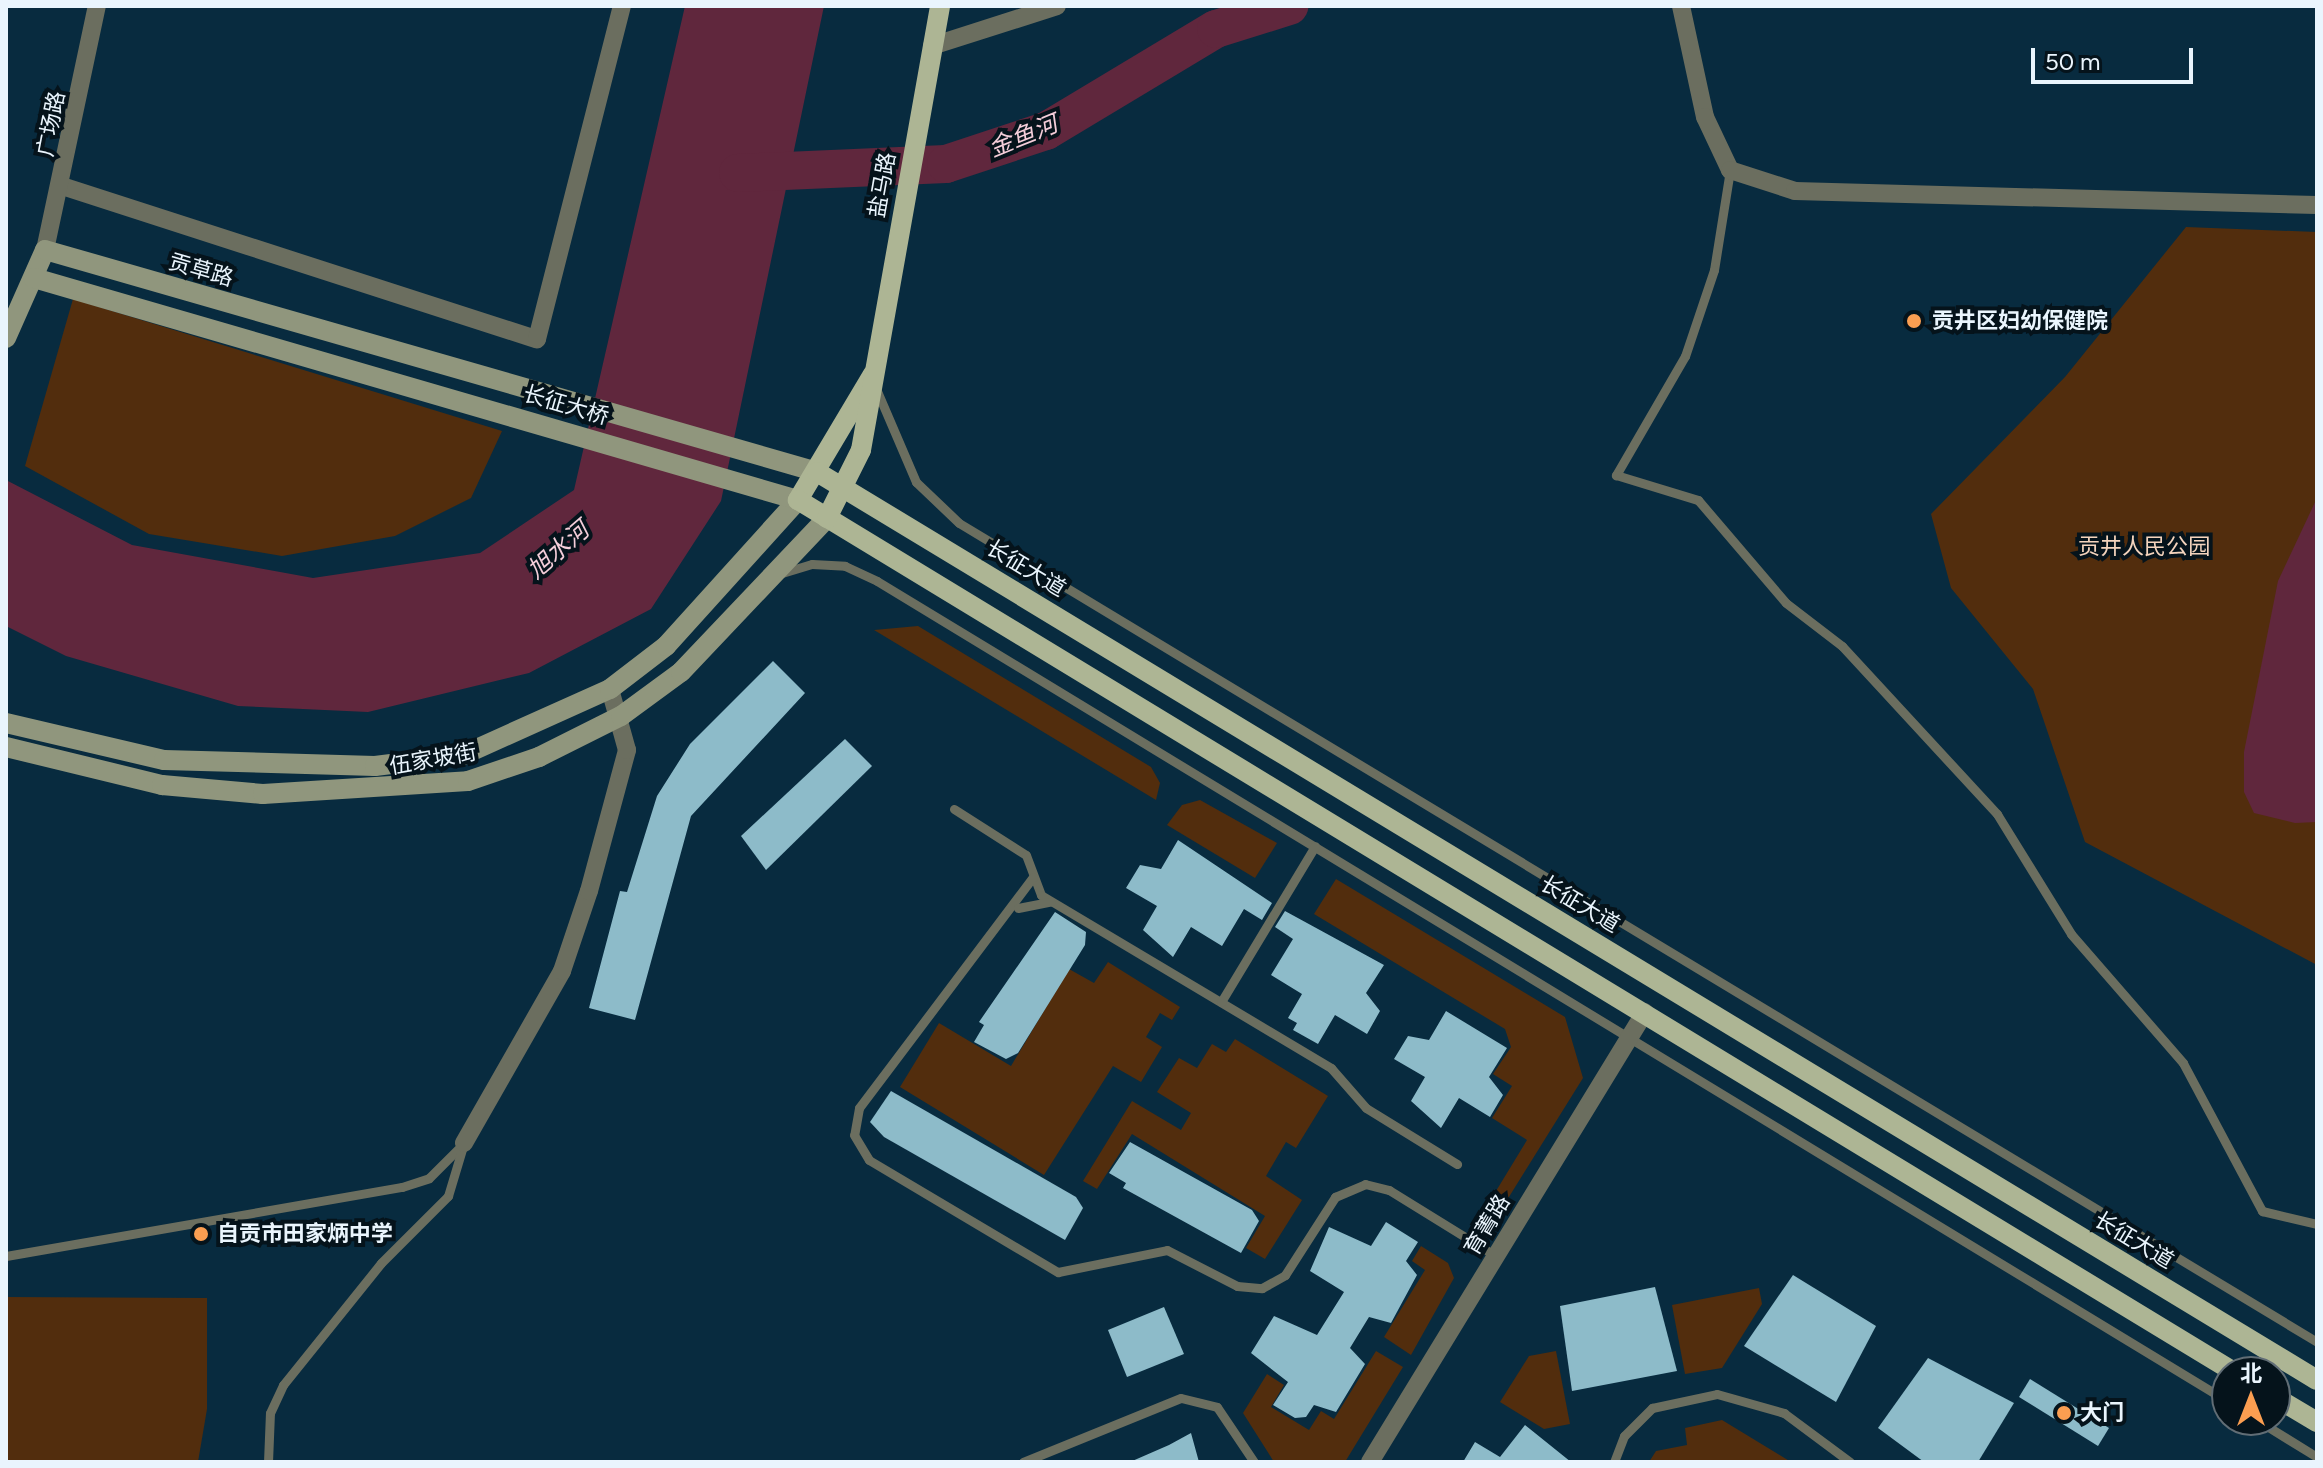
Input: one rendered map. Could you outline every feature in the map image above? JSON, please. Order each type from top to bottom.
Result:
[{"type":"main road","name":"盐马路","points":[[849,486],[873,374],[940,6]]},
{"type":"main road","points":[[873,374],[798,500],[2211,1358]]},
{"type":"main road","name":"长征大道","points":[[817,472],[849,486],[2317,1380]]},
{"type":"main road","points":[[827,518],[849,486]]},
{"type":"main road","points":[[2291,1407],[2317,1422]]},
{"type":"street","name":"广场路","points":[[45,250],[62,186],[97,6]]},
{"type":"street","points":[[62,186],[537,339],[594,105],[622,6]]},
{"type":"street","points":[[932,46],[1057,6]]},
{"type":"street","points":[[1681,6],[1705,117],[1730,170],[1795,191],[2317,205]]},
{"type":"street","points":[[6,338],[45,250]]},
{"type":"street","name":"贡草路","points":[[45,250],[372,345]]},
{"type":"street","name":"长征大桥","points":[[34,278],[757,485],[798,500]]},
{"type":"street","name":"长征大桥","points":[[372,345],[817,472]]},
{"type":"street","name":"伍家坡街","points":[[6,723],[164,760],[375,766],[463,755],[610,689],[666,646],[798,500]]},
{"type":"street","name":"伍家坡街","points":[[6,747],[162,785],[263,794],[379,792],[468,781],[539,757],[621,716],[681,672],[827,518]]},
{"type":"street","points":[[464,1143],[562,971],[627,750],[621,716],[610,689]]},
{"type":"street","name":"育菁路","points":[[1370,1462],[1645,1012]]},
{"type":"lane","points":[[1730,170],[1714,270],[1685,356],[1616,475],[1698,500],[1786,603],[1842,646],[1997,814],[2071,934],[2183,1063],[2262,1211],[2317,1224]]},
{"type":"lane","points":[[873,374],[916,482],[959,523],[2317,1342]]},
{"type":"lane","points":[[771,576],[812,564],[845,566],[877,581],[2211,1391]]},
{"type":"lane","points":[[954,809],[1021,850],[1033,877],[1053,902],[1331,1068],[1366,1108],[1457,1164]]},
{"type":"lane","points":[[1221,1002],[1315,846]]},
{"type":"lane","points":[[1033,877],[1009,915],[859,1108],[854,1135],[875,1165],[1058,1272],[1167,1250],[1237,1286],[1262,1288],[1285,1275],[1335,1197],[1365,1184],[1389,1190],[1496,1256]]},
{"type":"lane","points":[[1009,915],[1033,902],[1053,902]]},
{"type":"lane","points":[[6,1256],[402,1187],[429,1178],[464,1143]]},
{"type":"lane","points":[[268,1462],[270,1413],[283,1385],[381,1263],[448,1196],[464,1143]]},
{"type":"lane","points":[[1614,1462],[1624,1436],[1652,1408],[1717,1394],[1772,1407],[1850,1462]]},
{"type":"lane","points":[[1023,1462],[1181,1398],[1217,1407],[1254,1462]]},
{"type":"lane","points":[[2283,1436],[2317,1457]]},
{"type":"green space","name":"贡井人民公园","points":[[2186,227],[2317,232],[2317,965],[2085,842],[2033,689],[1951,588],[1931,514],[2065,377]]},
{"type":"green space","points":[[73,299],[502,431],[471,498],[395,536],[282,556],[149,534],[25,466]]},
{"type":"green space","points":[[918,626],[1151,767],[1160,783],[1156,800],[874,630]]},
{"type":"green space","points":[[1200,800],[1277,843],[1255,878],[1167,825],[1182,805]]},
{"type":"green space","points":[[1336,879],[1565,1017],[1583,1078],[1494,1221],[1482,1214],[1527,1140],[1492,1118],[1512,1086],[1493,1074],[1511,1047],[1505,1029],[1314,914]]},
{"type":"green space","points":[[1108,962],[1180,1007],[1172,1020],[1160,1013],[1146,1037],[1162,1047],[1141,1082],[1113,1066],[1044,1175],[900,1087],[939,1023],[1011,1066],[1069,969],[1094,983]]},
{"type":"green space","points":[[1235,1039],[1328,1096],[1296,1148],[1286,1142],[1266,1176],[1302,1200],[1265,1259],[1246,1248],[1265,1216],[1132,1134],[1097,1189],[1083,1181],[1132,1101],[1181,1130],[1191,1113],[1157,1092],[1179,1058],[1197,1068],[1212,1044],[1226,1052]]},
{"type":"green space","points":[[1421,1246],[1448,1263],[1454,1278],[1411,1355],[1384,1337],[1425,1270],[1412,1261]]},
{"type":"green space","points":[[1759,1288],[1762,1304],[1722,1368],[1685,1374],[1672,1305]]},
{"type":"green space","points":[[6,1297],[207,1298],[207,1409],[198,1462],[6,1462]]},
{"type":"green space","points":[[1376,1351],[1403,1367],[1345,1462],[1274,1462],[1243,1413],[1267,1374],[1284,1385],[1271,1407],[1309,1430],[1321,1411],[1334,1419]]},
{"type":"green space","points":[[1556,1351],[1570,1424],[1544,1429],[1500,1402],[1529,1356]]},
{"type":"green space","points":[[1722,1420],[1791,1462],[1649,1462],[1656,1451],[1687,1445],[1685,1428]]},
{"type":"water","name":"旭水河","points":[[685,6],[824,6],[721,501],[651,609],[529,673],[368,712],[238,706],[66,656],[6,626],[6,480],[132,545],[313,578],[480,553],[574,490]]},
{"type":"water","points":[[2317,498],[2317,822],[2295,823],[2254,813],[2244,792],[2244,752],[2278,581]]},
{"type":"building","points":[[773,661],[805,693],[691,816],[635,1020],[589,1008],[620,891],[627,892],[657,796],[690,744]]},
{"type":"building","points":[[845,739],[872,766],[766,870],[741,836]]},
{"type":"building","points":[[1178,840],[1272,903],[1262,920],[1244,909],[1222,946],[1191,927],[1173,957],[1143,930],[1157,906],[1126,888],[1140,865],[1161,869]]},
{"type":"building","points":[[1285,911],[1384,965],[1366,993],[1380,1011],[1367,1034],[1335,1015],[1318,1044],[1293,1030],[1297,1023],[1288,1018],[1302,994],[1271,975],[1293,939],[1275,927]]},
{"type":"building","points":[[1055,912],[1086,932],[1085,945],[1018,1053],[1006,1059],[974,1042],[984,1025],[979,1022]]},
{"type":"building","points":[[1446,1011],[1507,1048],[1489,1077],[1503,1095],[1490,1117],[1459,1098],[1441,1128],[1411,1101],[1425,1077],[1394,1059],[1408,1036],[1429,1040]]},
{"type":"building","points":[[891,1091],[1076,1197],[1083,1208],[1065,1240],[884,1137],[870,1122]]},
{"type":"building","points":[[1130,1142],[1252,1210],[1259,1221],[1241,1253],[1123,1188],[1126,1183],[1109,1173]]},
{"type":"building","points":[[1386,1222],[1418,1242],[1406,1261],[1417,1275],[1391,1323],[1369,1317],[1350,1348],[1365,1364],[1336,1412],[1314,1405],[1306,1417],[1295,1418],[1273,1405],[1288,1382],[1251,1353],[1274,1316],[1317,1335],[1344,1292],[1310,1271],[1329,1227],[1371,1246]]},
{"type":"building","points":[[1793,1275],[1876,1326],[1836,1402],[1744,1346]]},
{"type":"building","points":[[1655,1287],[1677,1371],[1572,1391],[1560,1306]]},
{"type":"building","points":[[1164,1307],[1184,1354],[1127,1377],[1108,1330]]},
{"type":"building","points":[[1928,1358],[2014,1403],[1978,1462],[1924,1462],[1878,1428]]},
{"type":"building","name":"大门","points":[[2030,1379],[2109,1428],[2098,1446],[2019,1397]]},
{"type":"building","points":[[1525,1425],[1571,1462],[1463,1462],[1475,1442],[1500,1457]]},
{"type":"building","points":[[1191,1433],[1199,1462],[1130,1462],[1169,1445]]},
{"type":"waterway","name":"金鱼河","points":[[738,173],[946,164],[1046,131],[1216,29],[1289,6]]},
{"type":"place","name":"贡井区妇幼保健院","points":[[1914,321]]},
{"type":"place","name":"自贡市田家炳中学","points":[[201,1234]]},
{"type":"place","name":"大门","points":[[2064,1413]]}]
